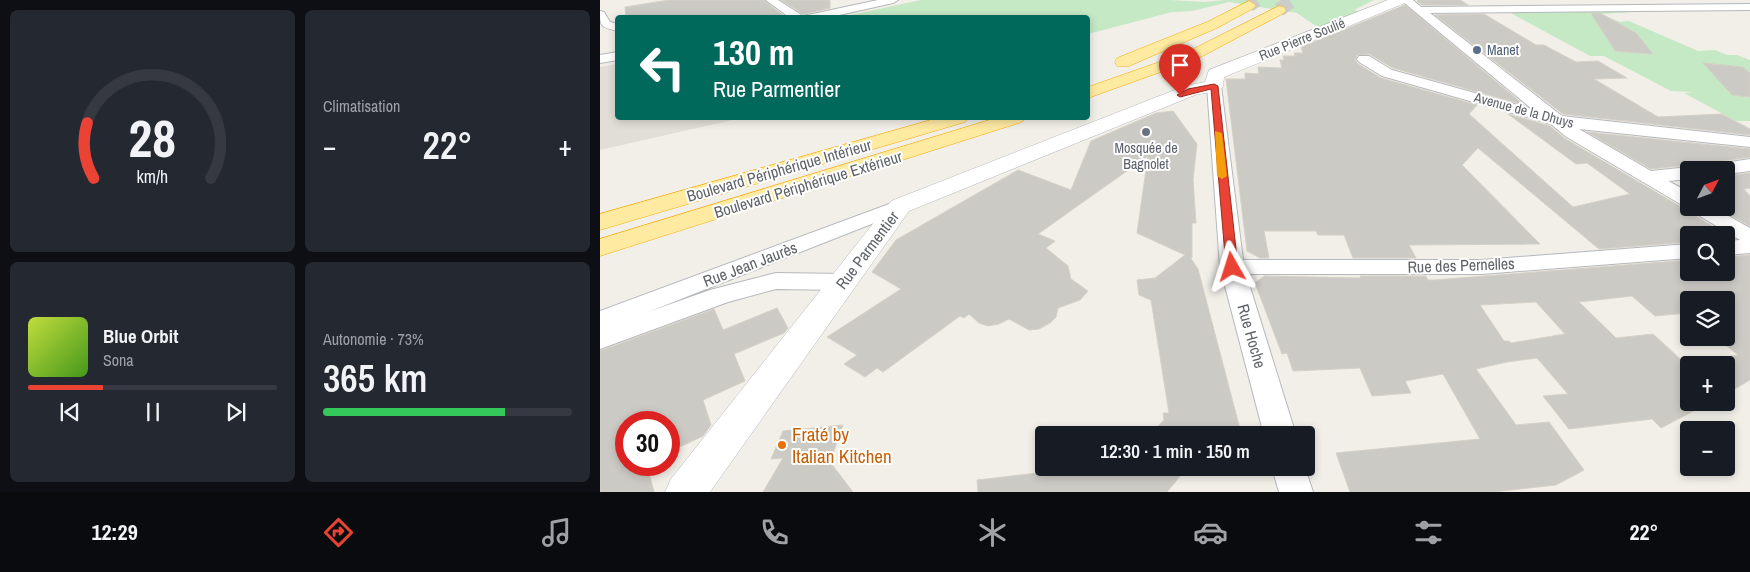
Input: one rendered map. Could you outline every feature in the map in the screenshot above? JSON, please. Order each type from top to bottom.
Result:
[{"type":"highway","points":[[1108,67],[1212,25],[1249,5]]},
{"type":"highway","points":[[1090,92],[1192,56],[1278,10]]},
{"type":"highway","name":"Boulevard Périphérique Intérieur","points":[[600,222],[951,120]]},
{"type":"highway","name":"Boulevard Périphérique Extérieur","points":[[600,248],[1008,120]]},
{"type":"street","points":[[770,0],[794,15]]},
{"type":"street","points":[[821,15],[893,0]]},
{"type":"street","name":"Rue Pierre Soulié","points":[[1214,86],[1215,74],[1400,0]]},
{"type":"street","points":[[1406,0],[1570,132],[1680,196]]},
{"type":"street","points":[[1419,10],[1750,7]]},
{"type":"street","points":[[600,59],[615,56]]},
{"type":"street","name":"Avenue de la Dhuys","points":[[1364,59],[1387,73],[1555,120],[1574,124],[1750,142]]},
{"type":"street","name":"Rue Parmentier","points":[[686,492],[900,206],[1191,90],[1214,86]]},
{"type":"street","name":"Rue Hoche","points":[[1214,86],[1232,267],[1277,426]]},
{"type":"street","points":[[1735,167],[1750,165]]},
{"type":"street","points":[[1649,177],[1680,174]]},
{"type":"street","name":"Rue Jean Jaurès","points":[[600,322],[900,206]]},
{"type":"street","points":[[1714,216],[1750,237]]},
{"type":"street","points":[[1735,247],[1750,246]]},
{"type":"street","name":"Rue des Pernelles","points":[[1232,267],[1482,267],[1680,252]]},
{"type":"street","name":"Rue Jean Jaurès","points":[[600,339],[719,296],[776,281],[843,282]]},
{"type":"street","points":[[1291,476],[1296,492]]},
{"type":"shaded area","points":[[615,64],[615,120],[732,120],[600,150],[600,67]]},
{"type":"green space","points":[[921,0],[1169,0],[1205,2],[1225,0],[1374,0],[1354,10],[1362,12],[1319,28],[1297,13],[1229,2],[1192,11],[1172,12],[1090,33],[1090,15],[851,15]]},
{"type":"green space","points":[[1507,11],[1650,11],[1602,14],[1620,22],[1629,21],[1698,51],[1715,50],[1727,55],[1737,55],[1750,60],[1750,121],[1736,121],[1684,93],[1694,92],[1671,91],[1604,56],[1590,56]]},
{"type":"building","points":[[669,0],[764,0],[782,15],[626,15],[625,7]]},
{"type":"building","points":[[781,0],[830,0],[830,8],[803,14]]},
{"type":"building","points":[[1418,0],[1460,0],[1468,5],[1422,5]]},
{"type":"building","points":[[1405,5],[1524,105],[1393,68],[1369,54],[1357,55],[1355,60],[1358,64],[1381,78],[1477,105],[1469,114],[1573,207],[1630,194],[1587,163],[1576,164],[1508,114],[1550,126],[1564,138],[1680,206],[1680,216],[1695,216],[1712,226],[1680,226],[1680,243],[1599,249],[1478,148],[1462,165],[1540,244],[1409,245],[1416,258],[1353,258],[1344,235],[1318,235],[1316,231],[1264,231],[1269,258],[1260,258],[1247,251],[1226,79],[1245,79],[1245,73],[1259,74],[1258,67],[1282,68],[1280,60],[1284,60],[1283,56],[1295,56],[1294,53],[1303,53],[1301,47]]},
{"type":"building","points":[[1591,13],[1600,13],[1636,33],[1653,54],[1615,51]]},
{"type":"building","points":[[1484,14],[1536,45],[1544,45],[1576,62],[1598,61],[1627,78],[1594,79],[1658,117],[1722,114],[1750,129],[1750,135],[1563,114],[1435,15]]},
{"type":"building","points":[[1703,63],[1743,67],[1750,73],[1750,97],[1732,95]]},
{"type":"building","points":[[1173,111],[1197,144],[1193,179],[1196,223],[1192,223],[1192,258],[1190,257],[1198,269],[1239,426],[1158,426],[1164,420],[1163,413],[1169,413],[1151,300],[1139,295],[1137,280],[1155,278],[1185,255],[1137,233],[1148,156],[1038,234],[1055,241],[1046,248],[1068,266],[1071,279],[1088,291],[1080,300],[1058,308],[1056,317],[1050,323],[1039,329],[1029,330],[1009,319],[999,324],[988,326],[979,323],[969,314],[964,318],[960,316],[883,372],[877,368],[865,377],[844,364],[857,355],[827,337],[901,289],[872,272],[896,240],[1018,170],[1071,190],[1091,141],[1156,113]]},
{"type":"building","points":[[1587,132],[1750,149],[1750,157],[1724,161],[1680,161],[1680,166],[1651,169]]},
{"type":"building","points":[[1750,173],[1750,188],[1744,189],[1750,196],[1750,226],[1732,216],[1735,216],[1735,175]]},
{"type":"building","points":[[1750,255],[1750,380],[1735,389],[1735,356],[1732,356],[1738,355],[1727,346],[1735,346],[1735,291],[1680,291],[1680,314],[1655,316],[1632,296],[1579,302],[1616,338],[1653,334],[1680,359],[1680,411],[1693,411],[1661,428],[1652,419],[1569,429],[1543,396],[1568,394],[1537,358],[1476,369],[1516,425],[1549,422],[1584,470],[1556,485],[1493,492],[1350,492],[1336,453],[1480,439],[1443,374],[1405,381],[1411,393],[1372,396],[1360,368],[1293,371],[1287,353],[1282,354],[1255,283],[1264,276],[1361,278],[1360,276],[1426,276],[1428,280],[1680,261],[1680,281],[1735,281],[1735,256]],"holes":[[[1536,302],[1565,334],[1511,343],[1504,341],[1480,305]]]},
{"type":"building","points":[[777,308],[788,328],[784,333],[734,354],[745,381],[703,400],[711,425],[703,436],[680,447],[680,411],[615,411],[615,476],[650,476],[654,492],[600,492],[600,351],[714,309],[723,330]]},
{"type":"building","points":[[843,425],[830,462],[853,492],[763,492],[783,458],[771,459],[783,431]]},
{"type":"building","points":[[1035,473],[1035,476],[1180,476],[1167,492],[978,492],[977,480]]},
{"type":"tunnel","points":[[1249,5],[1257,0]]},
{"type":"tunnel","points":[[1279,10],[1292,0]]},
{"type":"slow traffic","points":[[1218,133],[1222,176]]},
{"type":"place","name":"Manet","points":[[1477,50]]},
{"type":"place","name":"Mosquée de Bagnolet","points":[[1146,132]]},
{"type":"place","name":"Fraté by Italian Kitchen","points":[[782,445]]},
{"type":"route","points":[[1180,95],[1191,90],[1214,86],[1232,267]]}]
